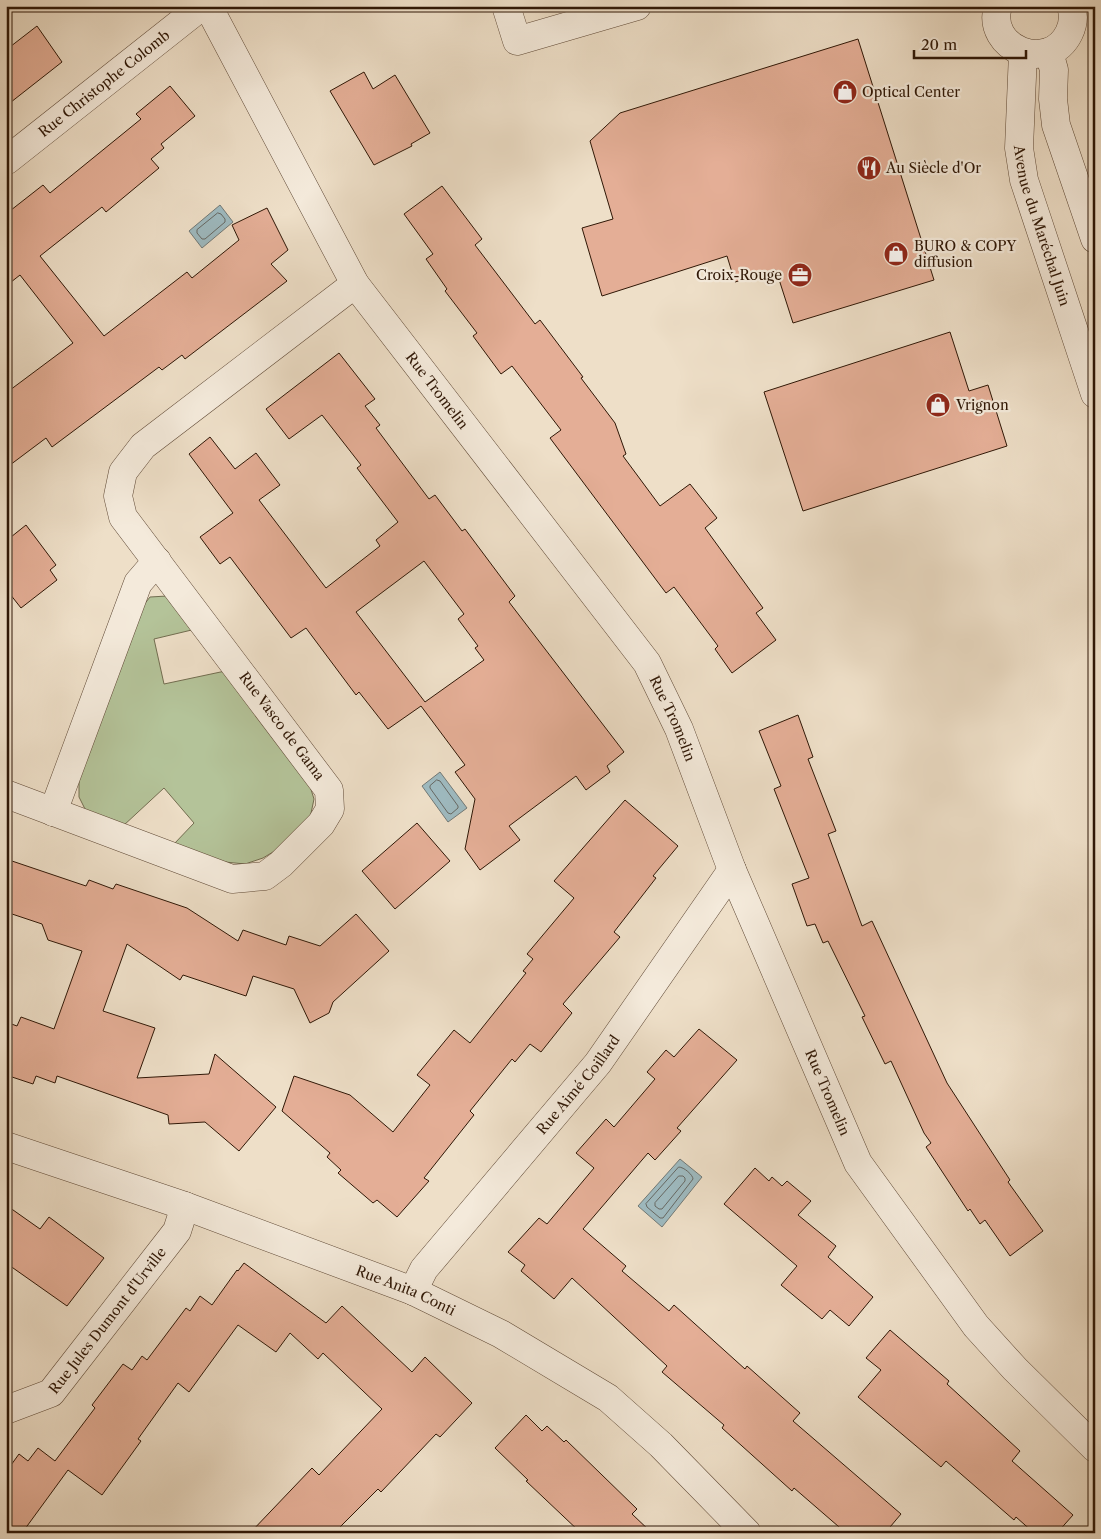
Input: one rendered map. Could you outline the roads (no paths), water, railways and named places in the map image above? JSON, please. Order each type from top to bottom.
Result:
[{"type":"street","name":"Rue Christophe Colomb","points":[[6,161],[202,6]]},
{"type":"street","name":"Rue Tromelin","points":[[208,6],[355,284],[647,663],[679,729],[732,870],[858,1163],[976,1326],[1015,1370],[1095,1448]]},
{"type":"street","points":[[506,6],[517,41],[637,6]]},
{"type":"street","points":[[998,6],[997,21],[1000,31],[1009,44],[1036,52],[1054,70],[1053,99],[1056,125],[1095,239]]},
{"type":"street","points":[[1036,52],[1058,47],[1070,30],[1079,7]]},
{"type":"street","name":"Avenue du Maréchal Juin","points":[[1036,52],[1019,139],[1024,180],[1095,394]]},
{"type":"street","name":"Rue Vasco de Gama","points":[[6,794],[232,879],[264,876],[281,864],[321,824],[330,809],[329,790],[123,517],[118,496],[123,472],[143,446],[355,284]]},
{"type":"street","points":[[53,812],[138,583],[157,561]]},
{"type":"street","name":"Rue Aimé Coillard","points":[[413,1291],[424,1269],[598,1062],[732,870]]},
{"type":"street","name":"Rue Anita Conti","points":[[6,1146],[185,1206],[413,1291],[501,1334],[608,1398],[661,1444],[747,1533]]},
{"type":"street","name":"Rue Jules Dumont d'Urville","points":[[6,1410],[52,1393],[178,1231],[185,1206]]},
{"type":"water","points":[[220,205],[233,222],[202,248],[189,231]]},
{"type":"water","points":[[440,772],[467,808],[448,822],[422,786]]},
{"type":"water","points":[[680,1159],[702,1177],[662,1227],[638,1206]]},
{"type":"place","name":"Optical Center","points":[[845,92]]},
{"type":"place","name":"Au Siècle d'Or","points":[[869,168]]},
{"type":"place","name":"BURO & COPY diffusion","points":[[896,254]]},
{"type":"place","name":"Croix-Rouge","points":[[800,275]]},
{"type":"place","name":"Vrignon","points":[[938,405]]}]
